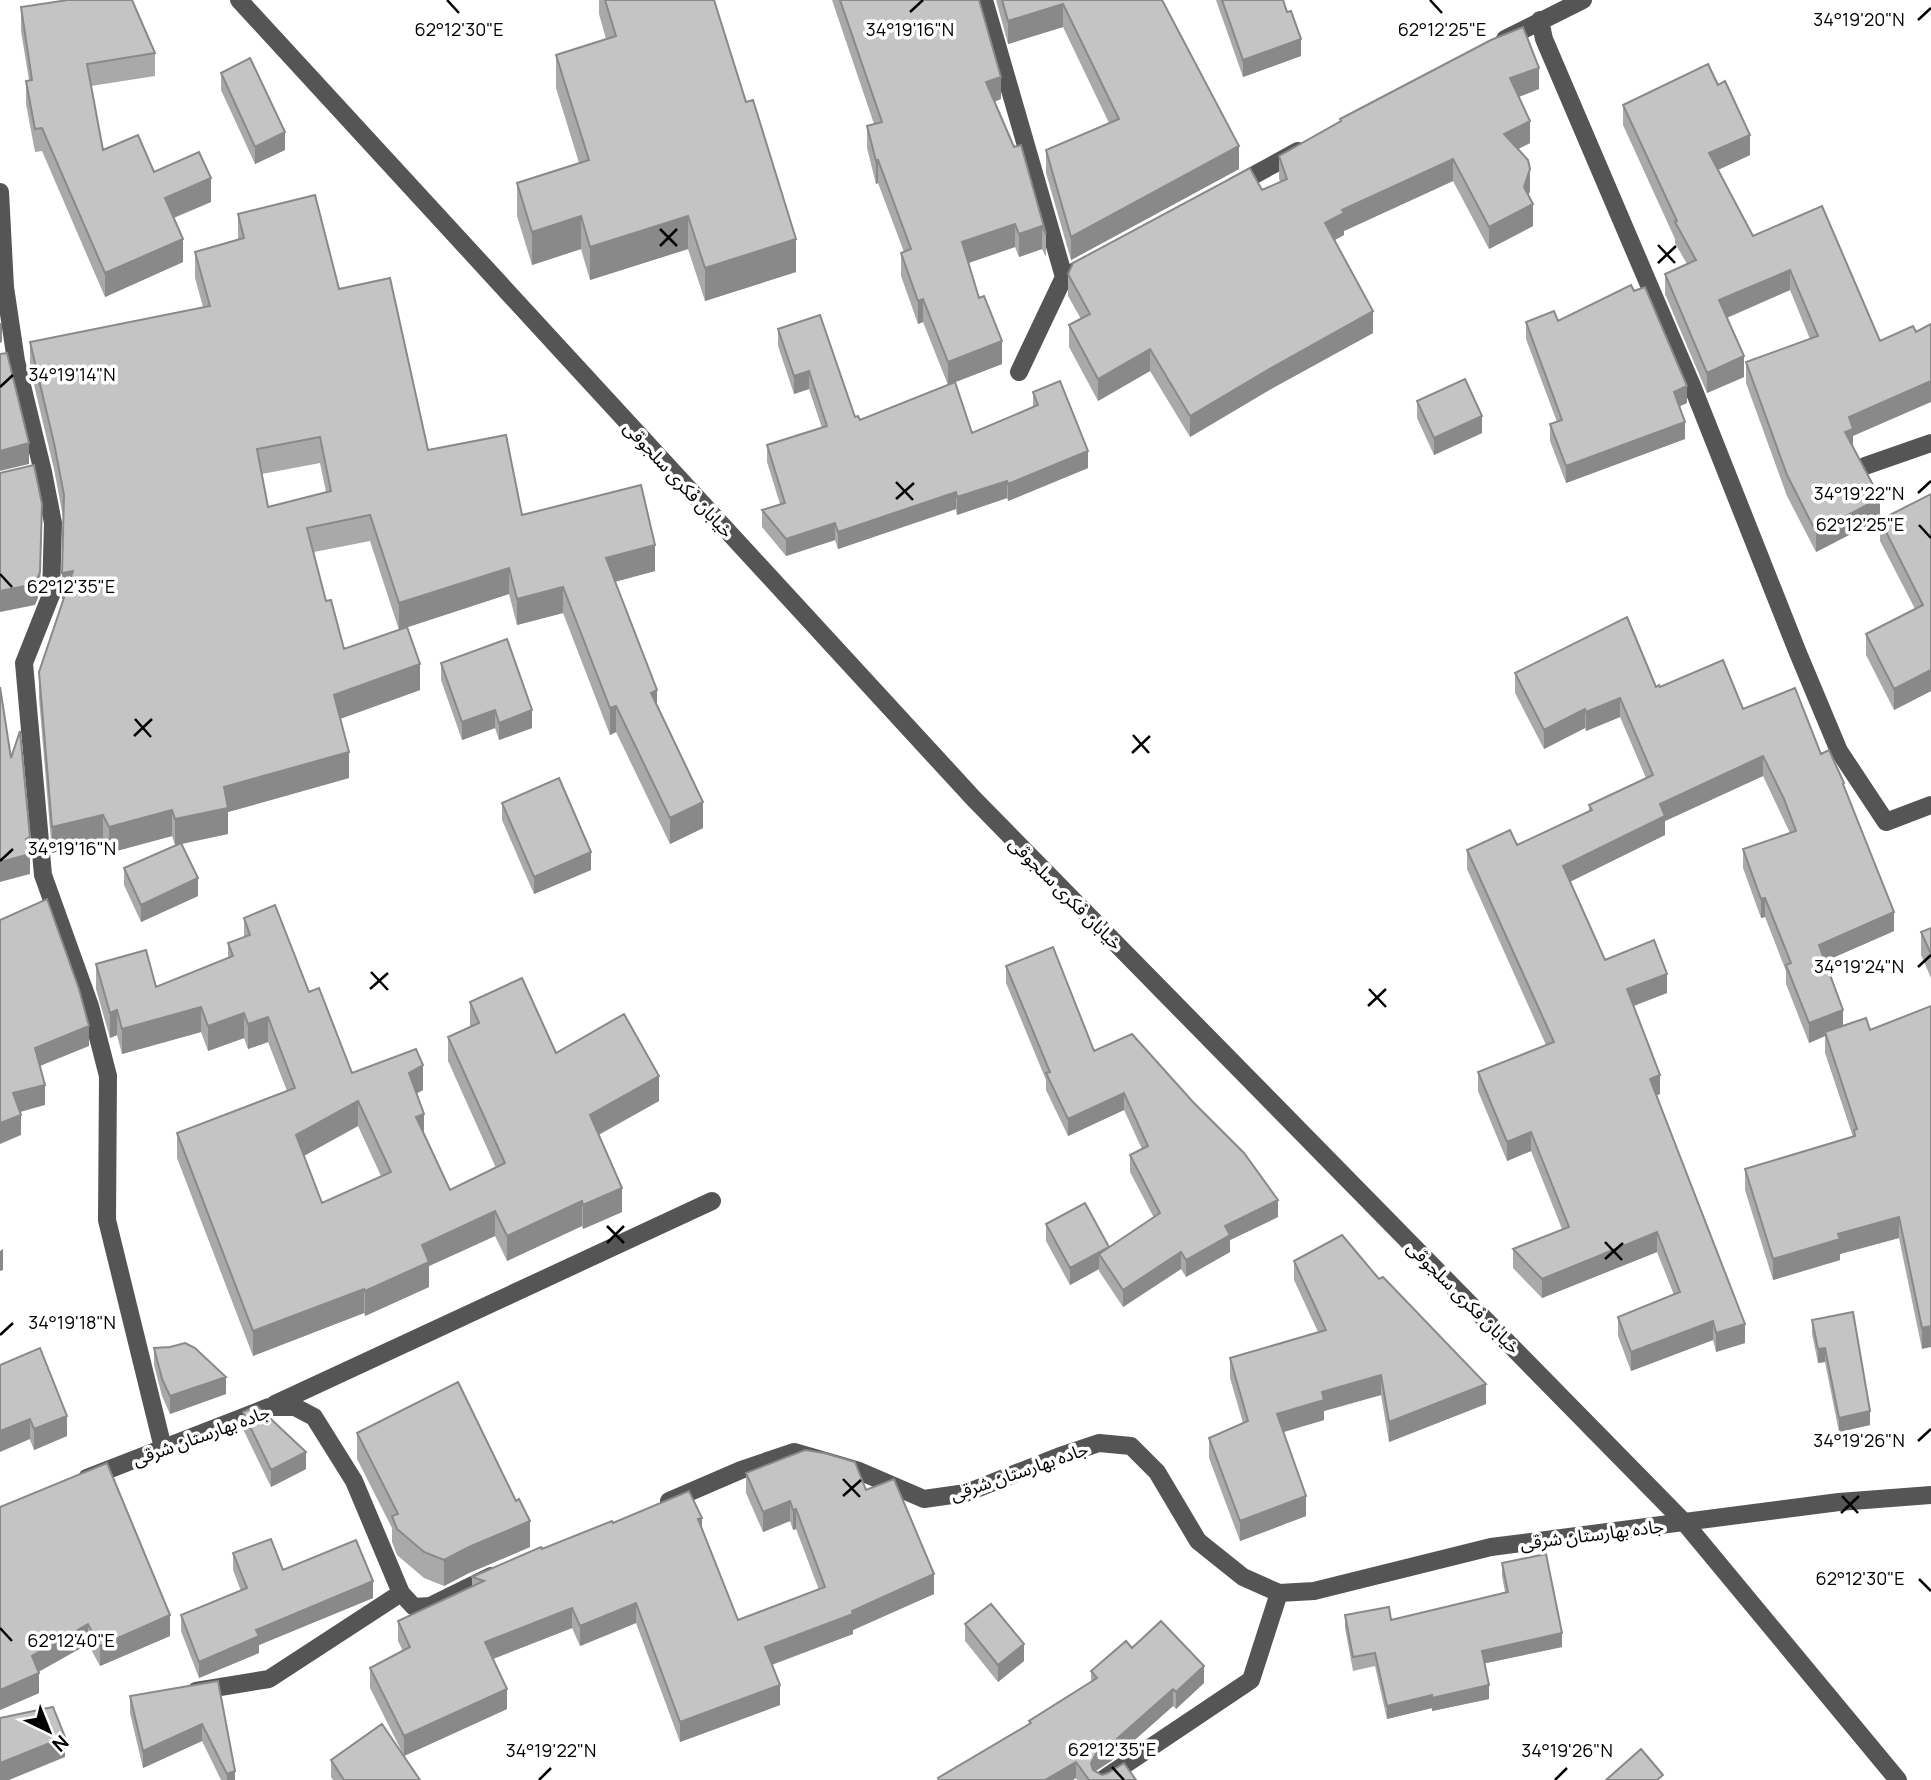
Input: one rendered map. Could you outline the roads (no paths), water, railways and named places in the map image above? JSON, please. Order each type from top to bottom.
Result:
[{"type":"street","name":"خیابان فکری سلجوقی","points":[[239,0],[974,799],[1684,1522],[1898,1780]]},
{"type":"street","points":[[984,0],[1064,277]]},
{"type":"street","points":[[1491,47],[1539,20],[1583,0]]},
{"type":"street","points":[[1539,20],[1544,39],[1693,388],[1839,751],[1886,822],[1931,805]]},
{"type":"street","points":[[1222,192],[1308,146]]},
{"type":"street","points":[[0,192],[5,287],[16,361],[53,523],[51,595],[24,663],[43,875],[90,1006],[108,1076],[107,1220],[163,1448]]},
{"type":"street","points":[[1019,372],[1064,277],[1100,257]]},
{"type":"street","points":[[1865,466],[1931,443]]},
{"type":"street","points":[[22,477],[43,472]]},
{"type":"street","points":[[269,1407],[712,1201]]},
{"type":"street","name":"جاده بهارستان شرقی","points":[[75,1483],[269,1407],[295,1407],[314,1417],[354,1480],[401,1593]]},
{"type":"street","name":"جاده بهارستان شرقی","points":[[658,1506],[741,1470],[794,1452],[859,1471],[924,1499],[966,1493],[1099,1443],[1131,1446],[1157,1472],[1198,1541],[1243,1577],[1279,1592],[1314,1591],[1491,1547],[1839,1502],[1931,1494]]},
{"type":"street","points":[[178,1694],[269,1679],[401,1593],[414,1607],[430,1606],[473,1583],[512,1567]]},
{"type":"street","points":[[1102,1780],[1251,1680],[1279,1592]]}]
